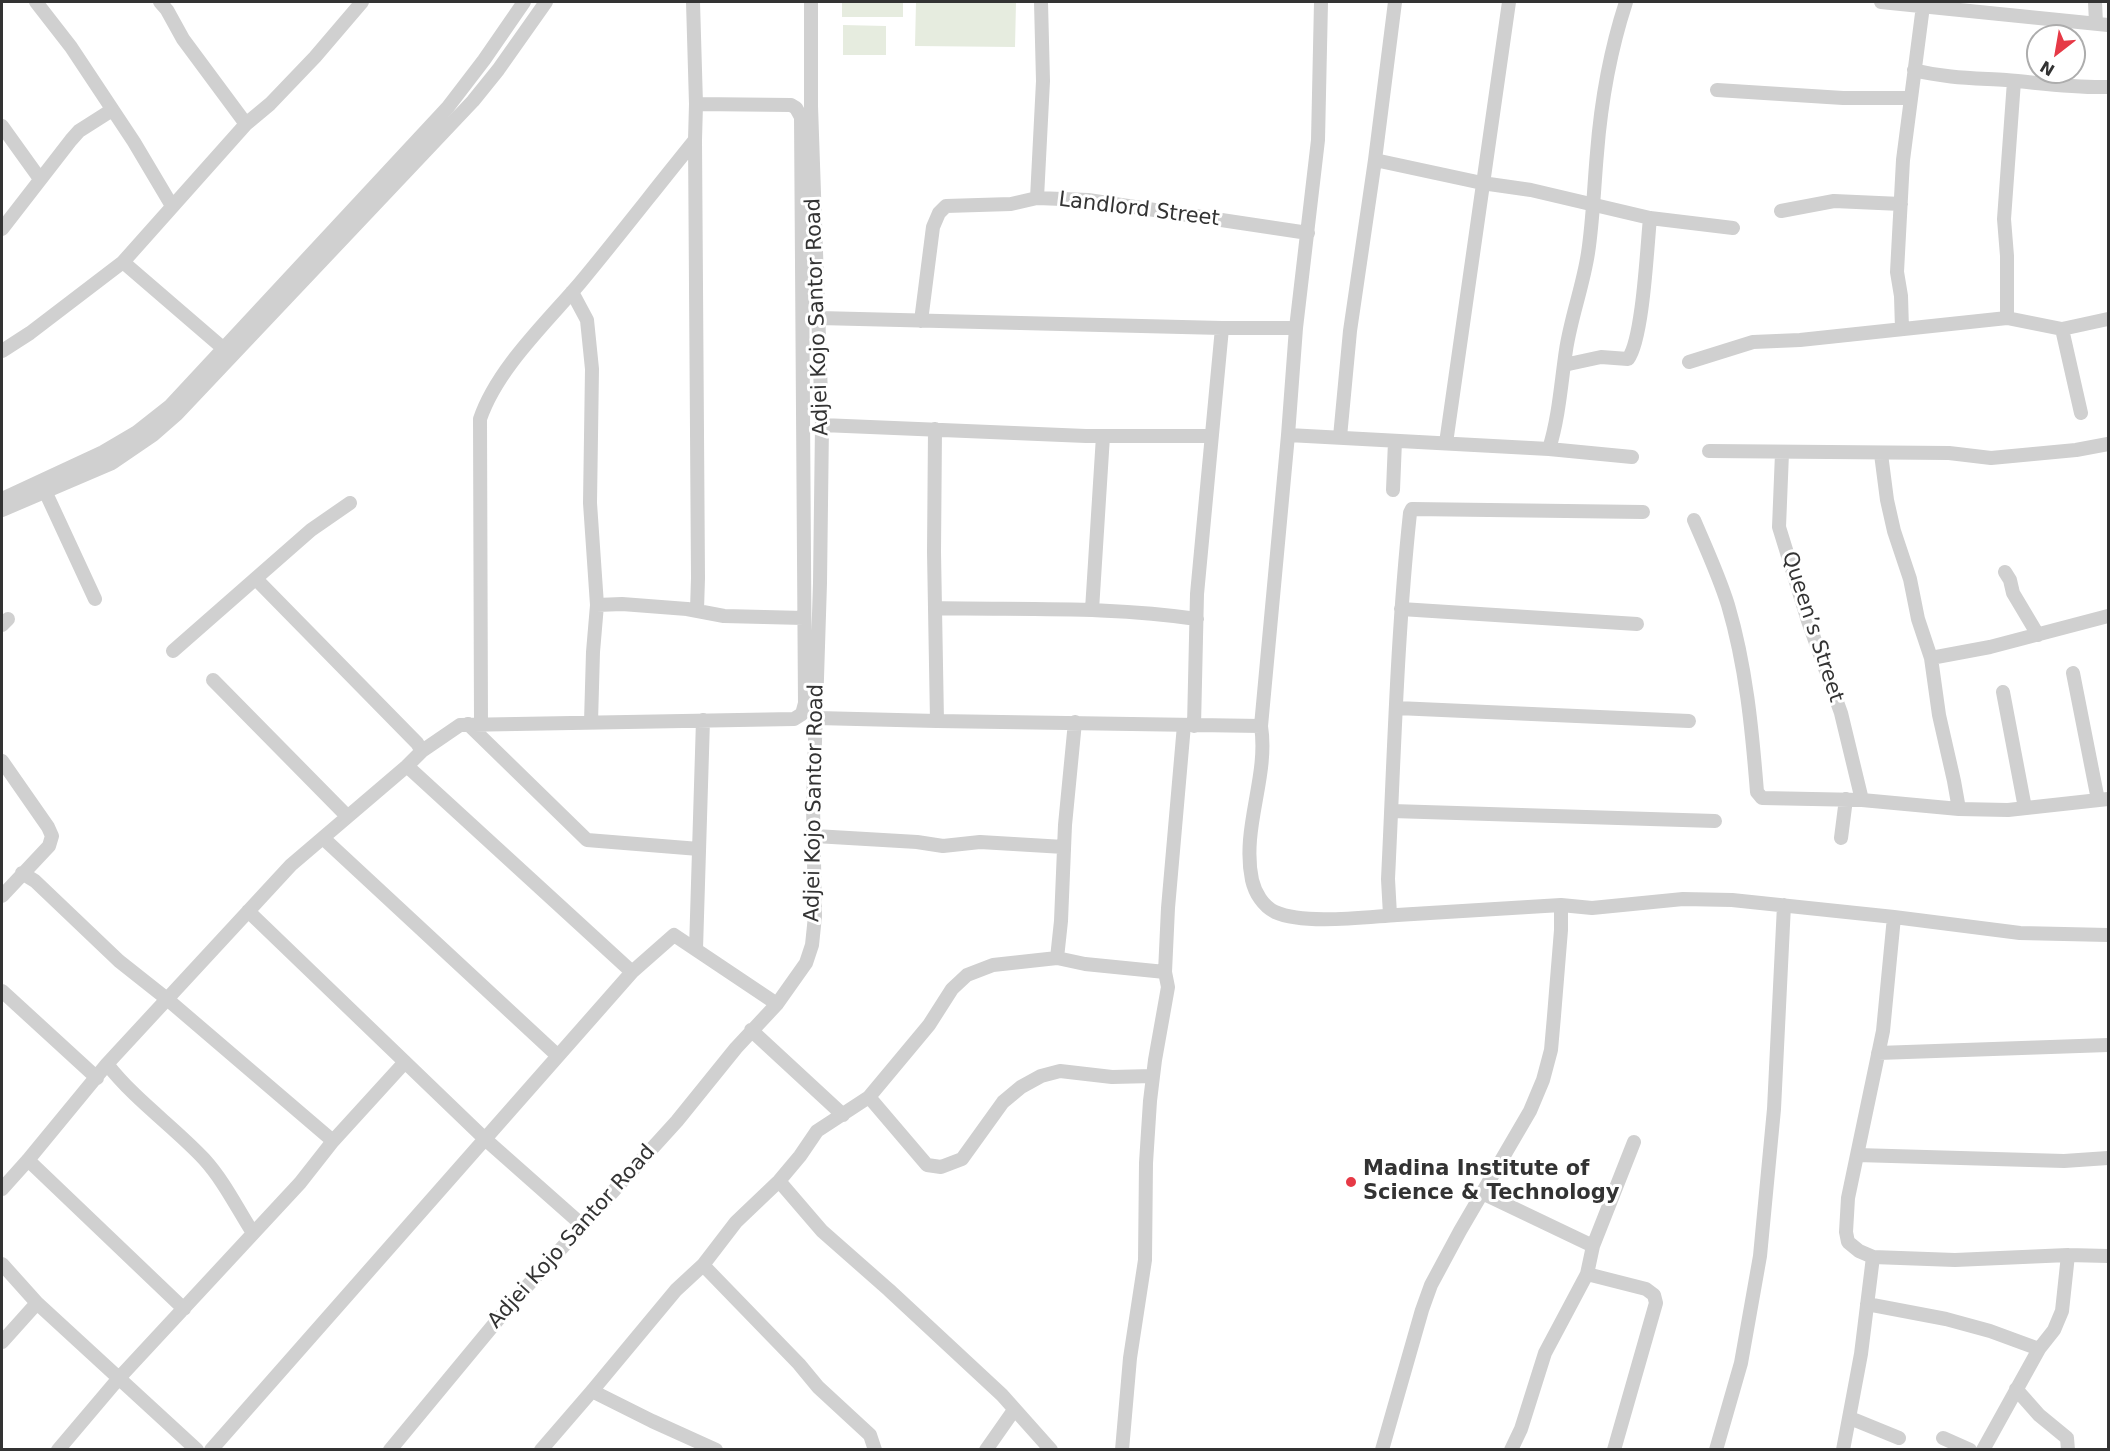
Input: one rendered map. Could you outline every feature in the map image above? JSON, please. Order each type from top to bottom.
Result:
[{"type":"street","points":[[36,2],[71,47],[134,142],[172,207]]},
{"type":"street","points":[[2,351],[30,333],[123,262],[246,124],[270,104],[315,57],[362,2]]},
{"type":"street","points":[[2,499],[82,463],[137,432],[177,399],[448,107],[524,2]]},
{"type":"street","points":[[2,510],[112,463],[153,435],[177,414],[473,102],[546,2]]},
{"type":"street","points":[[693,2],[696,104],[697,610]]},
{"type":"street","name":"Adjei Kojo Santor Road","points":[[390,1449],[510,1305],[581,1224],[677,1121],[752,1030],[777,1005],[806,963],[812,945],[815,916],[813,804],[817,717],[822,425],[811,106],[811,2]]},
{"type":"street","points":[[1037,198],[1043,81],[1041,2]]},
{"type":"street","points":[[1321,2],[1318,140],[1296,328],[1261,726],[1262,763],[1251,829],[1250,853],[1253,883],[1262,902],[1276,912],[1342,919],[1561,905],[1592,908],[1683,899],[1732,900],[1894,916],[2020,933],[2109,935]]},
{"type":"street","points":[[1340,437],[1350,331],[1395,2]]},
{"type":"street","points":[[1446,443],[1509,2]]},
{"type":"street","points":[[1549,449],[1555,430],[1573,316],[1581,290],[1605,89],[1610,60],[1626,2]]},
{"type":"street","points":[[1881,2],[2102,24],[2095,2]]},
{"type":"street","points":[[168,4],[183,39],[246,124]]},
{"type":"street","points":[[1902,329],[1901,296],[1897,272],[1903,160],[1914,70],[1929,5]]},
{"type":"street","points":[[1914,70],[1949,77],[2054,86],[2109,87]]},
{"type":"street","points":[[2007,318],[2007,256],[2004,219],[2014,81]]},
{"type":"street","points":[[1717,90],[1843,98],[1910,98]]},
{"type":"street","points":[[2,1189],[107,1064],[291,865],[408,766],[422,751],[459,725],[794,718],[802,714],[805,704],[801,117],[796,108],[791,105],[696,104]]},
{"type":"street","points":[[2,229],[79,131],[112,110]]},
{"type":"street","points":[[2,126],[40,179]]},
{"type":"street","points":[[695,140],[505,371],[486,401],[480,419],[475,724],[587,840],[699,849]]},
{"type":"street","points":[[1375,160],[1482,183],[1531,190],[1650,218],[1733,228]]},
{"type":"street","name":"Landlord Street","points":[[921,321],[933,227],[939,213],[946,206],[1011,204],[1037,198],[1088,200],[1308,233]]},
{"type":"street","points":[[1781,211],[1834,201],[1900,204]]},
{"type":"street","points":[[1564,365],[1602,357],[1628,359],[1633,353],[1638,331],[1650,218]]},
{"type":"street","points":[[123,262],[224,349]]},
{"type":"street","points":[[572,292],[587,320],[592,369],[590,503],[597,605],[591,722]]},
{"type":"street","points":[[819,318],[1296,328]]},
{"type":"street","points":[[1689,362],[1754,342],[1800,340],[2007,318],[2062,329],[2109,319]]},
{"type":"street","points":[[1122,1449],[1130,1358],[1144,1260],[1146,1163],[1153,1076],[1168,987],[1165,972],[1168,908],[1189,725],[1197,594],[1222,328]]},
{"type":"street","points":[[2062,329],[2081,413]]},
{"type":"street","points":[[822,425],[1103,436],[1211,436]]},
{"type":"street","points":[[935,429],[936,721]]},
{"type":"street","points":[[1288,435],[1549,449],[1632,457]]},
{"type":"street","points":[[1092,610],[1103,436]]},
{"type":"street","points":[[1393,490],[1395,441]]},
{"type":"street","points":[[1709,451],[1949,453],[1991,458],[2076,450],[2109,444]]},
{"type":"street","name":"Queen’s Street","points":[[1782,453],[1779,527],[1808,621],[1841,713],[1862,800]]},
{"type":"street","points":[[1881,454],[1894,531],[1910,579],[1918,619],[1930,658],[1939,715],[1959,809]]},
{"type":"street","points":[[45,491],[95,599]]},
{"type":"street","points":[[173,651],[311,530],[350,503]]},
{"type":"street","points":[[1390,915],[1388,879],[1401,609],[1412,509],[1417,507],[1643,512]]},
{"type":"street","points":[[1694,520],[1728,604],[1738,643],[1752,726],[1757,792],[1765,799],[1862,800],[1959,809],[2025,808],[2103,800],[2073,673]]},
{"type":"street","points":[[2005,572],[2010,580],[2013,593],[2038,634]]},
{"type":"street","points":[[256,579],[417,742],[422,751]]},
{"type":"street","points":[[597,605],[622,604],[697,610],[724,615],[804,618]]},
{"type":"street","points":[[936,608],[1092,610],[1162,614],[1197,619]]},
{"type":"street","points":[[1401,609],[1637,624]]},
{"type":"street","points":[[1930,658],[1990,647],[2109,616]]},
{"type":"street","points":[[213,680],[347,816]]},
{"type":"street","points":[[2003,692],[2025,808]]},
{"type":"street","points":[[1397,708],[1689,721]]},
{"type":"street","points":[[817,717],[1261,726]]},
{"type":"street","points":[[696,949],[703,720]]},
{"type":"street","points":[[1057,958],[1075,722]]},
{"type":"street","points":[[2,761],[48,826],[52,836],[49,846],[2,896]]},
{"type":"street","points":[[408,766],[632,972]]},
{"type":"street","points":[[1841,838],[1846,800]]},
{"type":"street","points":[[1392,812],[1715,821]]},
{"type":"street","points":[[815,836],[917,842],[943,846],[980,842],[1064,847]]},
{"type":"street","points":[[323,838],[558,1056]]},
{"type":"street","points":[[22,873],[35,881],[119,961],[167,999],[333,1142]]},
{"type":"street","points":[[1382,1449],[1428,1293],[1440,1267],[1530,1111],[1546,1072],[1551,1050],[1561,905]]},
{"type":"street","points":[[1716,1449],[1741,1363],[1759,1266],[1774,1109],[1784,905]]},
{"type":"street","points":[[249,911],[485,1139],[581,1224]]},
{"type":"street","points":[[1894,916],[1882,1031],[1848,1198],[1846,1232],[1848,1242],[1858,1251],[1873,1257],[1955,1260],[2068,1255],[2109,1256]]},
{"type":"street","points":[[211,1449],[632,972],[674,935],[777,1005]]},
{"type":"street","points":[[541,1449],[676,1290],[703,1265],[736,1222],[779,1181],[817,1131],[869,1097],[929,1025],[952,988],[967,975],[993,965],[1057,958],[1085,964],[1165,972]]},
{"type":"street","points":[[2,991],[97,1078]]},
{"type":"street","points":[[752,1030],[843,1115]]},
{"type":"street","points":[[1878,1053],[2109,1046]]},
{"type":"street","points":[[58,1449],[119,1378],[300,1183],[333,1142],[405,1062]]},
{"type":"street","points":[[107,1064],[125,1085],[204,1160],[227,1189],[253,1233]]},
{"type":"street","points":[[869,1097],[927,1165],[942,1167],[962,1159],[1002,1102],[1021,1087],[1041,1076],[1060,1071],[1112,1077],[1153,1076]]},
{"type":"street","points":[[1511,1449],[1521,1429],[1545,1353],[1587,1274],[1593,1246],[1634,1142]]},
{"type":"street","points":[[1857,1155],[2064,1161],[2109,1158]]},
{"type":"street","points":[[28,1160],[184,1309]]},
{"type":"street","points":[[779,1181],[822,1231],[951,1346],[1002,1395],[1051,1449]]},
{"type":"street","points":[[1482,1193],[1593,1246]]},
{"type":"street","points":[[1983,1449],[2039,1349],[2054,1329],[2062,1311],[2068,1255]]},
{"type":"street","points":[[1843,1449],[1861,1354],[1873,1257]]},
{"type":"street","points":[[2,1264],[37,1303],[197,1449]]},
{"type":"street","points":[[703,1265],[785,1349],[818,1387],[870,1435],[875,1449]]},
{"type":"street","points":[[1587,1274],[1646,1289],[1654,1295],[1656,1303],[1614,1449]]},
{"type":"street","points":[[2,1342],[37,1303]]},
{"type":"street","points":[[1867,1304],[1957,1322],[2039,1349]]},
{"type":"street","points":[[2016,1389],[2039,1415],[2067,1438],[2068,1449]]},
{"type":"street","points":[[592,1391],[716,1449]]},
{"type":"street","points":[[986,1449],[1014,1410]]},
{"type":"street","points":[[1850,1418],[1899,1438]]},
{"type":"street","points":[[1943,1438],[1970,1449]]},
{"type":"shaded area","points":[[842,2],[903,2],[903,17],[842,17]]},
{"type":"shaded area","points":[[916,2],[1016,2],[1015,47],[915,46]]},
{"type":"shaded area","points":[[843,25],[886,26],[886,55],[843,55]]},
{"type":"place","name":"Madina Institute of Science & Technology","points":[[1351,1182]]}]
